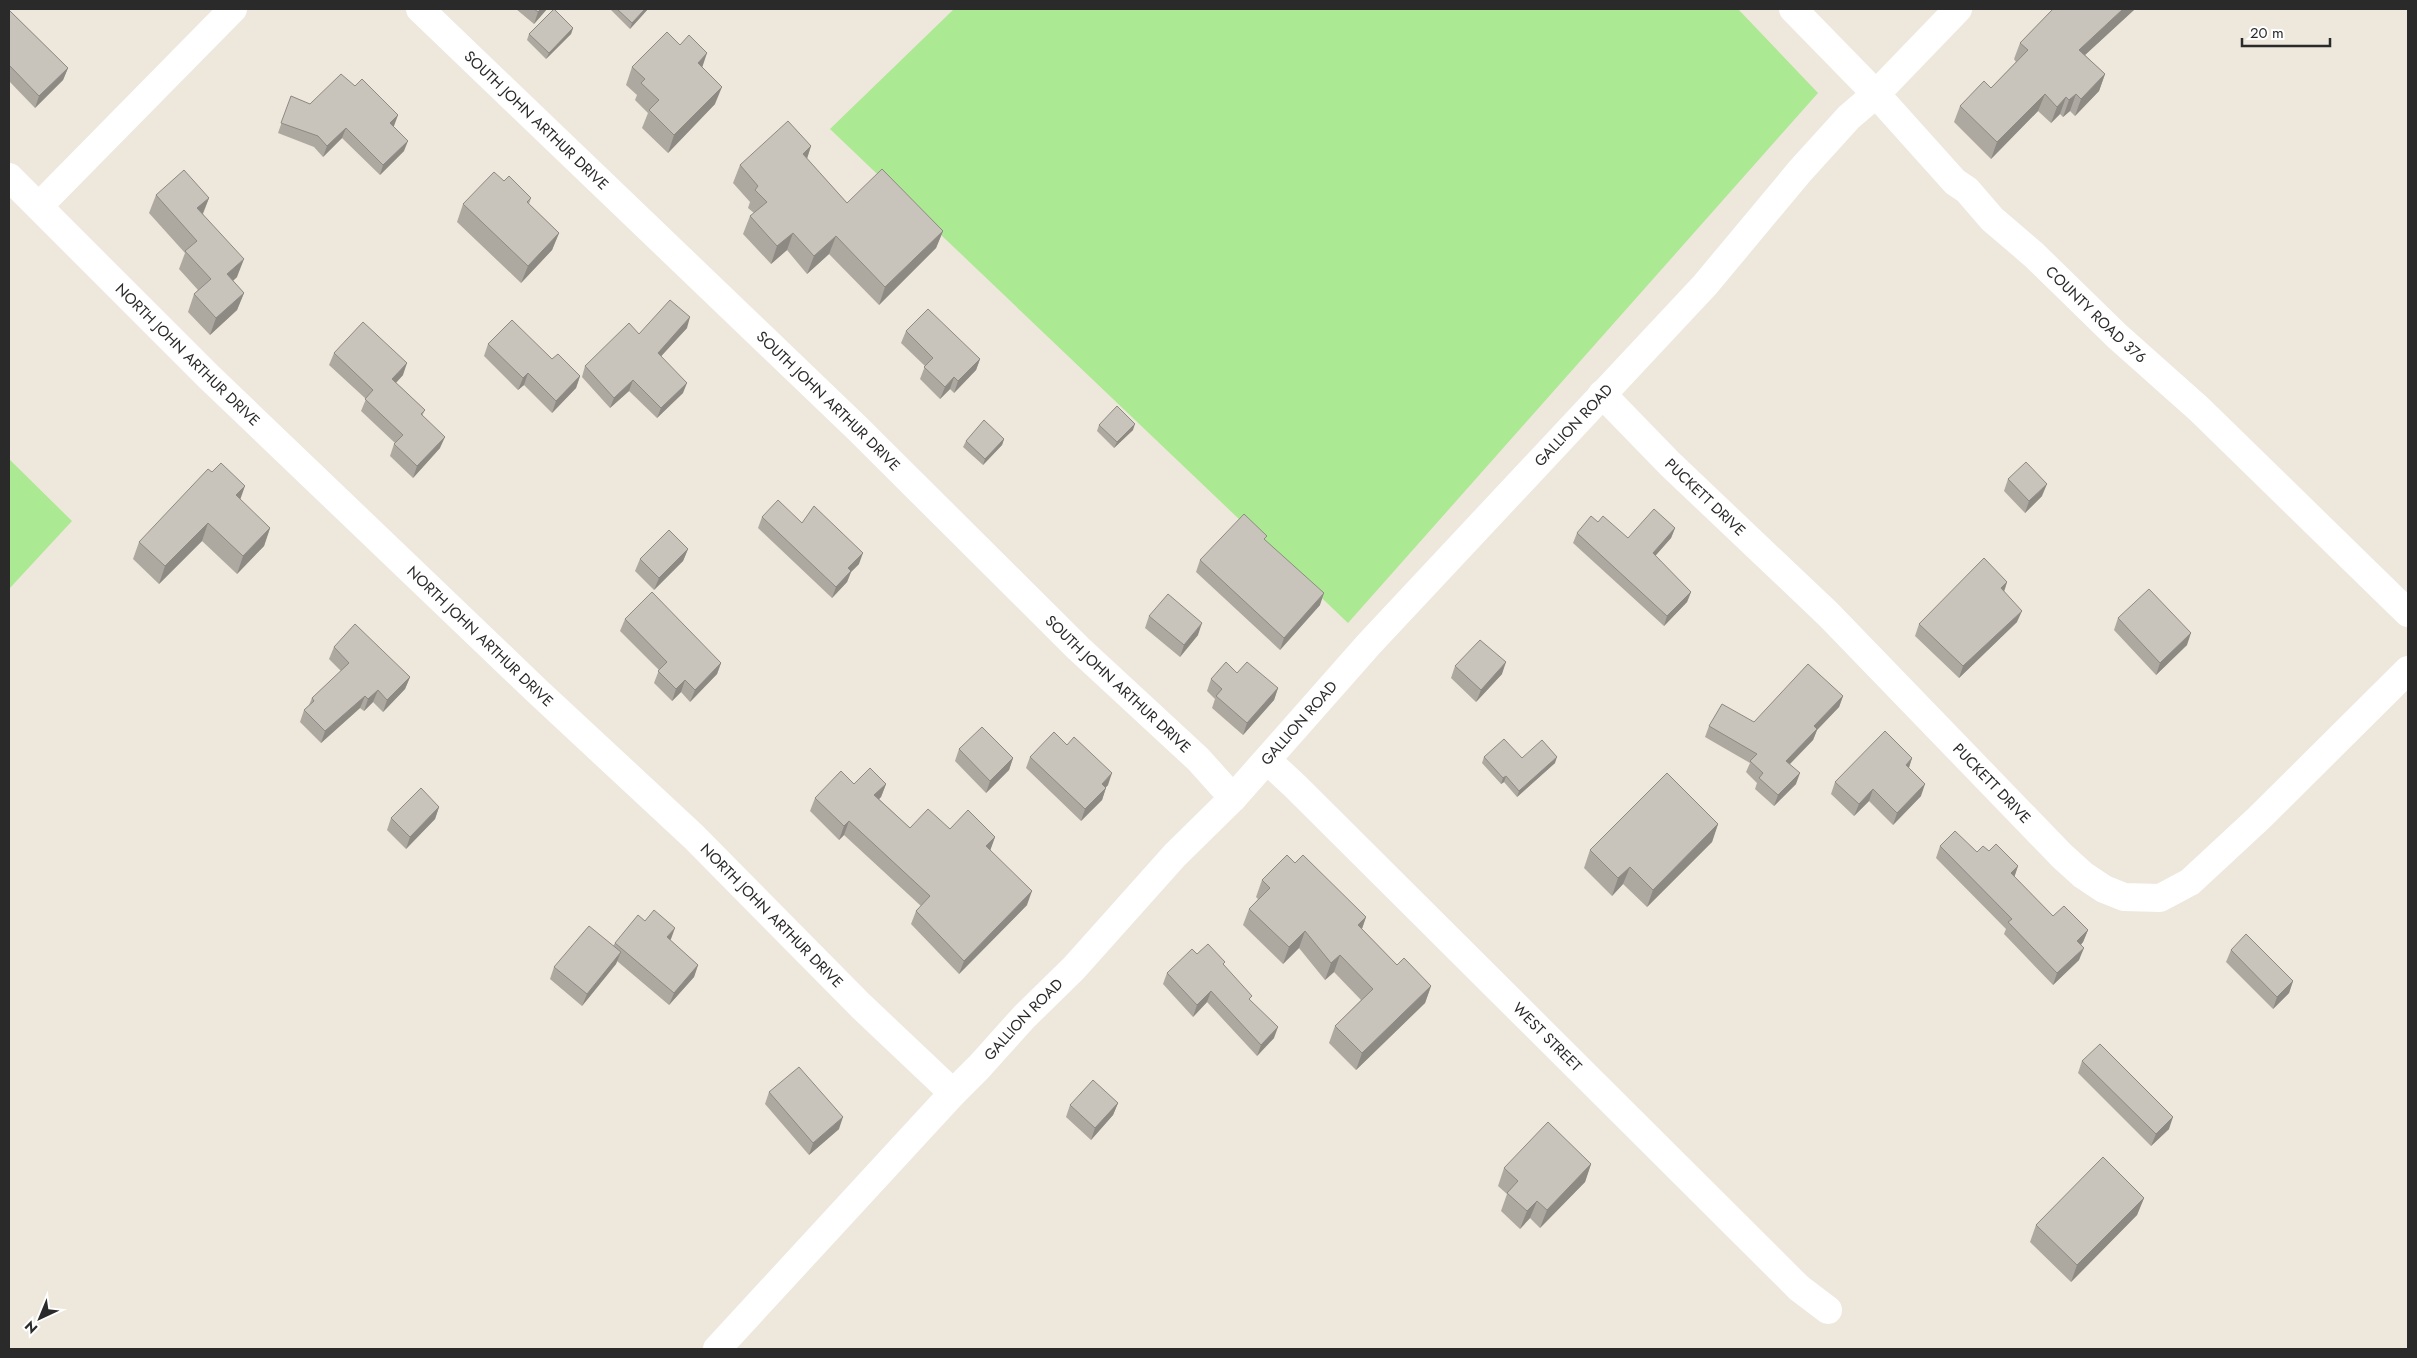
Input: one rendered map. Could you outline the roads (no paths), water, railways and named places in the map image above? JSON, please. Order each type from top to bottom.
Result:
[{"type":"street","points":[[39,206],[233,9]]},
{"type":"street","name":"SOUTH JOHN ARTHUR DRIVE","points":[[420,9],[858,428],[1078,648],[1198,758],[1233,798]]},
{"type":"street","name":"COUNTY ROAD 376","points":[[1793,9],[1876,94],[1955,182],[1967,190],[1992,219],[2034,255],[2117,336],[2199,409],[2408,613]]},
{"type":"street","name":"GALLION ROAD","points":[[717,1349],[1024,1017],[1074,968],[1175,855],[1233,798],[1369,644],[1705,285],[1800,171],[1849,117],[1876,94],[1958,9]]},
{"type":"street","name":"NORTH JOHN ARTHUR DRIVE","points":[[9,176],[223,390],[529,684],[694,837],[861,1006],[953,1093]]},
{"type":"street","name":"PUCKETT DRIVE","points":[[1602,394],[1670,464],[1829,615],[2062,856],[2083,875],[2104,889],[2124,897],[2160,898],[2190,882],[2259,818],[2408,670]]},
{"type":"street","name":"WEST STREET","points":[[1266,760],[1302,793],[1799,1288],[1828,1310]]}]
